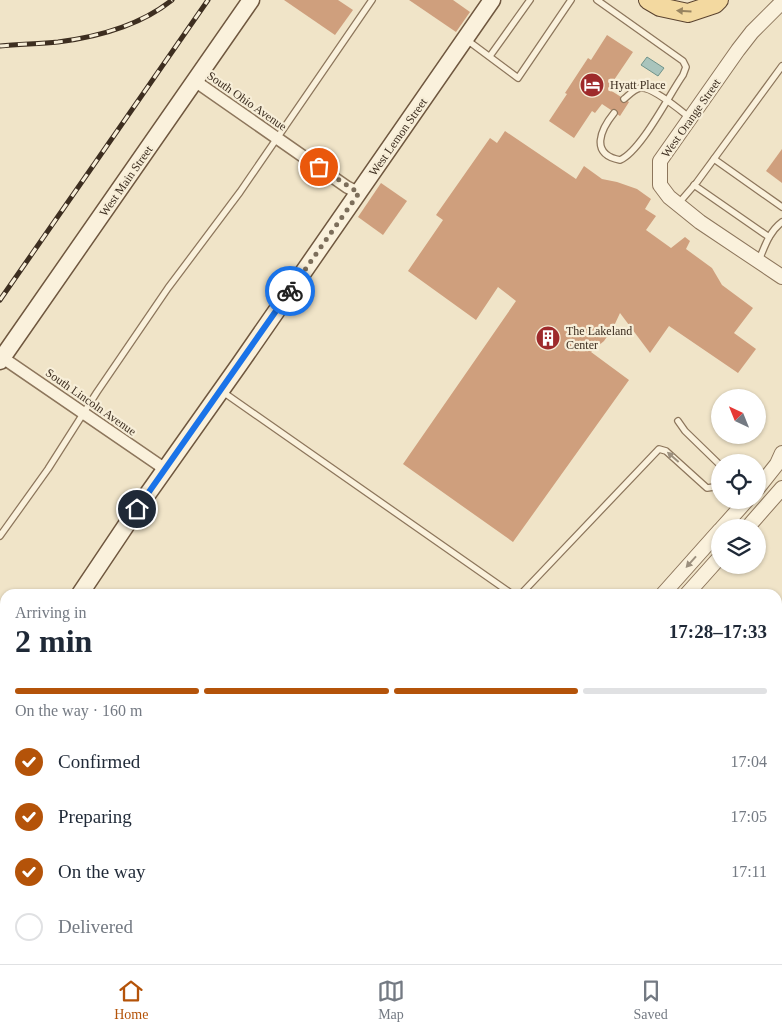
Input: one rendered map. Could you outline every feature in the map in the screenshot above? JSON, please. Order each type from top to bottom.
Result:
[{"type":"main road","name":"West Main Street","points":[[1,360],[251,0]]},
{"type":"main road","name":"West Lemon Street","points":[[83,589],[492,0]]},
{"type":"main road","points":[[648,0],[660,7],[688,12],[715,4],[719,0]]},
{"type":"street","name":"West Orange Street","points":[[782,2],[752,32],[738,50],[660,161],[660,185],[669,197],[782,278]]},
{"type":"street","name":"South Ohio Avenue","points":[[195,81],[347,187],[359,193]]},
{"type":"street","name":"South Lincoln Avenue","points":[[1,360],[165,469]]},
{"type":"street","points":[[766,478],[777,464],[782,453]]},
{"type":"street","points":[[755,519],[782,488]]},
{"type":"street","points":[[730,519],[739,509]]},
{"type":"street","points":[[667,589],[711,540]]},
{"type":"street","points":[[691,589],[711,567]]},
{"type":"lane","points":[[0,536],[48,469],[97,392],[168,288],[278,139],[372,0]]},
{"type":"lane","points":[[490,56],[530,0]]},
{"type":"lane","points":[[465,39],[518,78],[571,0]]},
{"type":"lane","points":[[597,0],[683,61],[686,67],[683,76],[634,148],[626,157],[620,160],[608,155],[602,149],[600,142],[604,125],[614,113]]},
{"type":"lane","points":[[678,204],[714,159],[782,66]]},
{"type":"lane","points":[[624,99],[634,91],[646,88],[690,118]]},
{"type":"lane","points":[[714,159],[782,207]]},
{"type":"lane","points":[[694,185],[769,237]]},
{"type":"lane","points":[[758,261],[769,237],[782,222]]},
{"type":"lane","points":[[221,391],[505,589]]},
{"type":"lane","points":[[678,421],[685,431],[711,456]]},
{"type":"lane","points":[[526,589],[660,449],[666,451],[708,488],[711,488]]},
{"type":"water","points":[[647,57],[664,68],[658,76],[641,65]]},
{"type":"building","points":[[284,0],[338,0],[353,10],[335,35]]},
{"type":"building","points":[[409,0],[453,0],[470,12],[456,32]]},
{"type":"building","name":"Hyatt Place","points":[[607,35],[633,52],[614,80],[616,81],[610,90],[629,102],[620,116],[602,104],[595,113],[592,111],[574,138],[549,121],[588,58],[591,60]]},
{"type":"building","name":"The Lakeland Center","points":[[505,131],[576,179],[584,166],[602,179],[637,189],[651,199],[645,209],[656,216],[646,230],[671,248],[685,237],[690,241],[686,249],[712,268],[722,285],[753,308],[734,333],[756,349],[738,373],[669,326],[650,353],[620,313],[604,341],[591,352],[629,380],[513,542],[403,464],[516,301],[498,287],[476,320],[408,271],[443,220],[436,215],[490,138],[497,143]]},
{"type":"building","points":[[782,149],[782,183],[766,171]]},
{"type":"building","points":[[381,183],[407,201],[383,235],[358,217]]},
{"type":"railway","points":[[0,46],[58,42],[103,33],[133,23],[160,9],[172,0]]},
{"type":"railway","points":[[0,300],[208,0]]},
{"type":"way so far","points":[[290,291],[359,193],[347,187],[319,167]]},
{"type":"place","name":"Hyatt Place","points":[[592,85]]},
{"type":"place","name":"The Lakeland Center","points":[[548,338]]},
{"type":"route","points":[[137,509],[290,291]]}]
